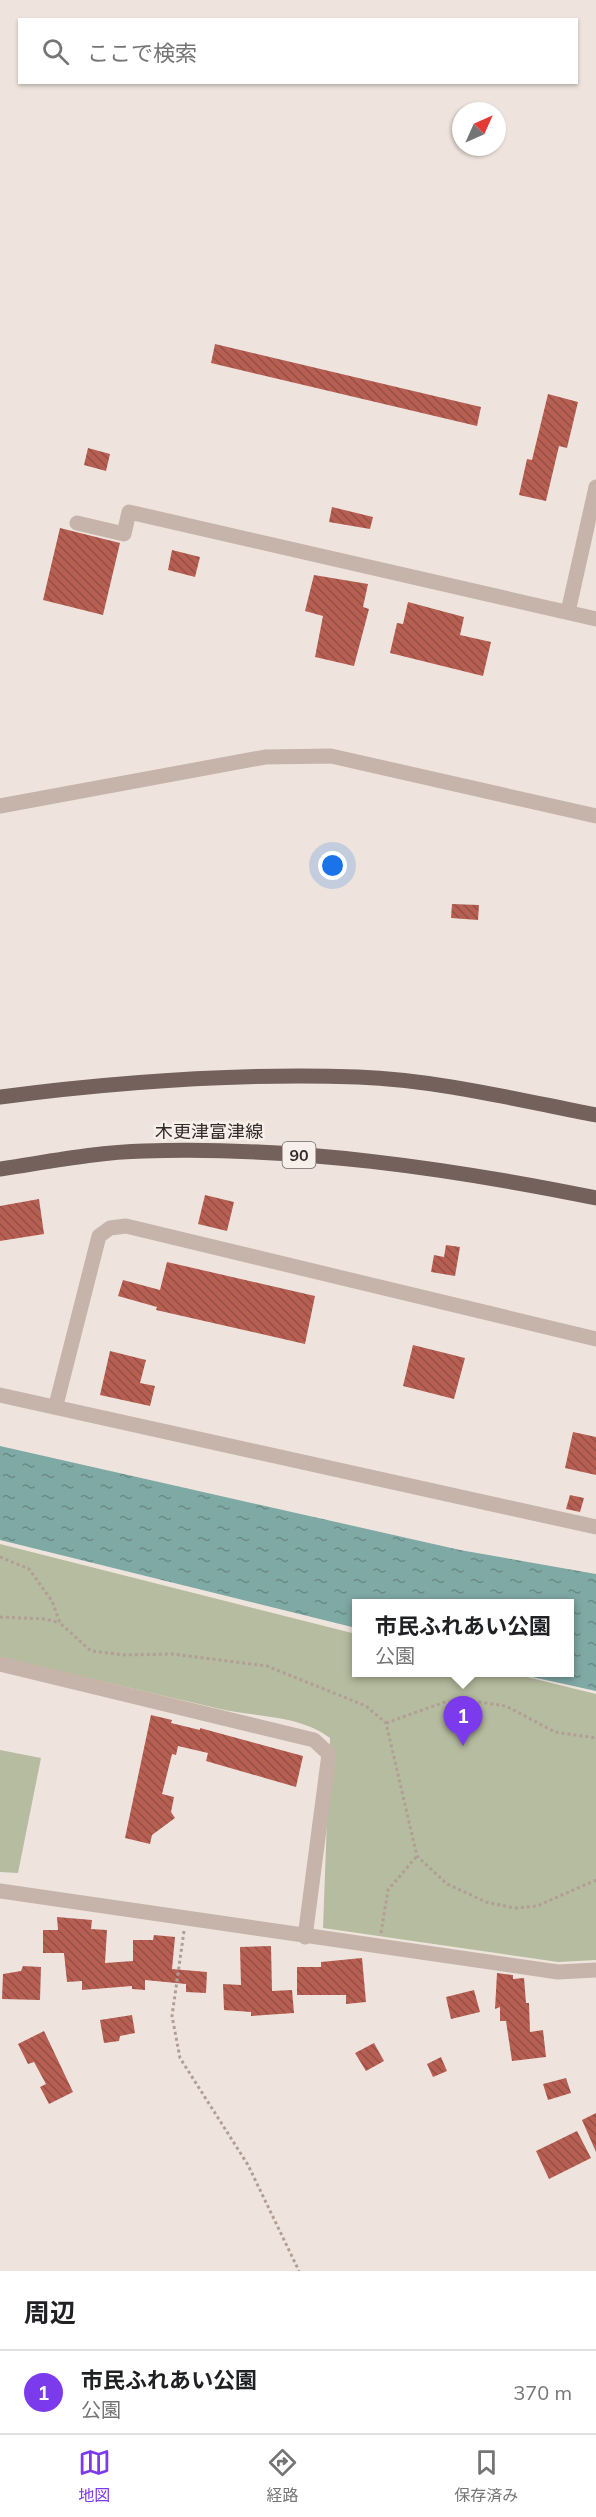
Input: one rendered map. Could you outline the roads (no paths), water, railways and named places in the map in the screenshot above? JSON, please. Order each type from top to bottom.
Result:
[{"type":"main road","points":[[0,1097],[248,1078],[360,1077],[456,1088],[596,1115]]},
{"type":"main road","name":"木更津富津線","points":[[0,1170],[142,1151],[268,1151],[504,1179],[596,1198]]},
{"type":"street","points":[[568,612],[596,487]]},
{"type":"street","points":[[77,523],[124,534],[129,512],[596,619]]},
{"type":"street","points":[[0,806],[265,757],[310,755],[331,756],[596,816]]},
{"type":"street","points":[[56,1405],[99,1236],[110,1228],[126,1226],[596,1339]]},
{"type":"street","points":[[0,1395],[56,1405],[596,1527]]},
{"type":"street","points":[[0,1664],[314,1740],[330,1754],[305,1937]]},
{"type":"street","points":[[0,1892],[558,1972],[596,1970]]},
{"type":"water","points":[[0,1446],[460,1550],[596,1574],[596,1691],[532,1677],[574,1677],[574,1599],[352,1599],[352,1627],[0,1540]]},
{"type":"place","name":"市民ふれあい公園","points":[[463,1746]]}]
